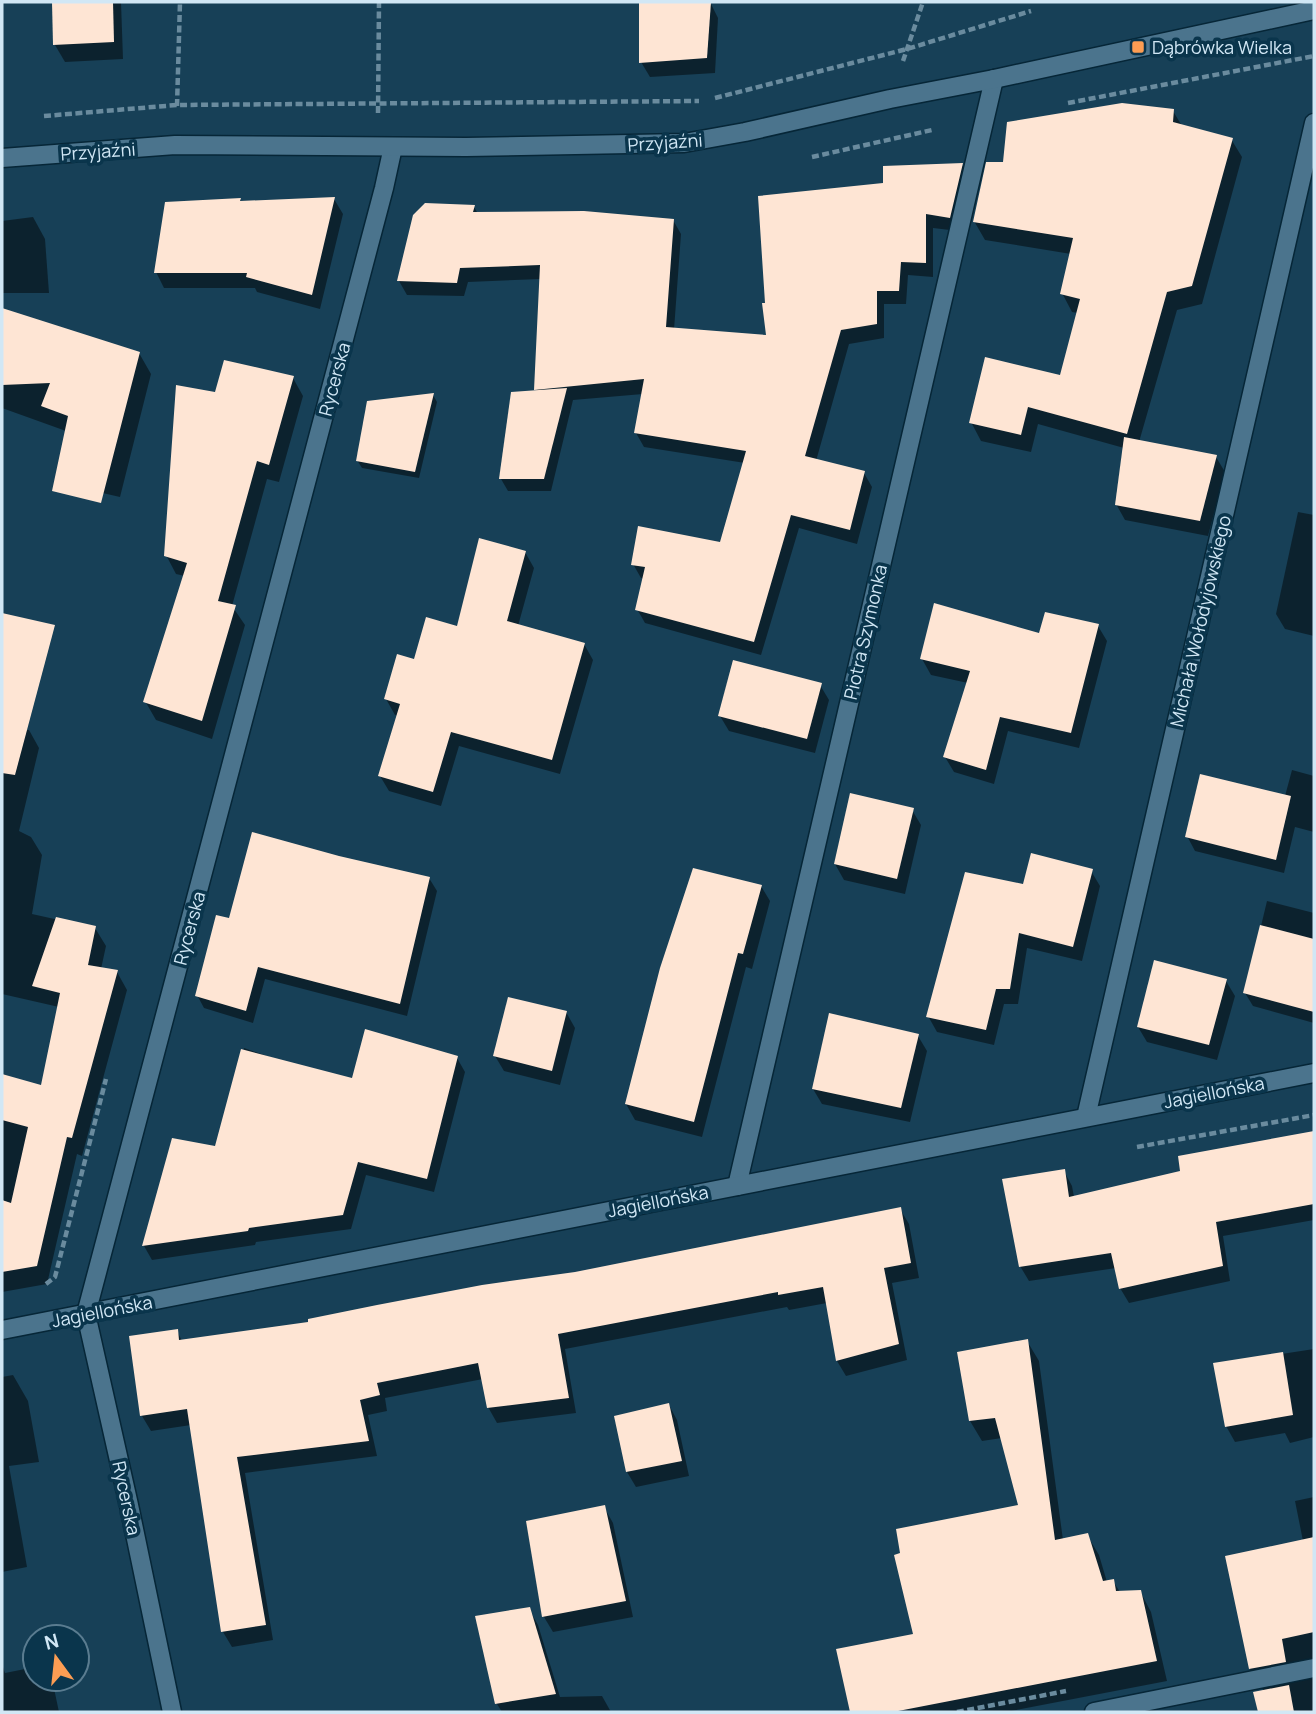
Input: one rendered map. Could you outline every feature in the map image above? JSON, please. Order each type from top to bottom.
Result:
[{"type":"street","name":"Przyjaźni","points":[[2,158],[175,145],[684,143],[1314,10]]},
{"type":"street","name":"Piotra Szymonka","points":[[737,1186],[994,79]]},
{"type":"street","name":"Michała Wołodyjowskiego","points":[[1086,1117],[1314,124]]},
{"type":"street","name":"Rycerska","points":[[172,1712],[86,1314],[384,188],[385,146]]},
{"type":"street","name":"Jagiellońska","points":[[2,1330],[1314,1073]]},
{"type":"street","points":[[1094,1712],[1314,1668]]},
{"type":"path","points":[[175,145],[180,2]]},
{"type":"path","points":[[379,2],[378,103],[385,146]]},
{"type":"path","points":[[890,99],[923,2]]},
{"type":"path","points":[[42,116],[177,104],[702,101],[907,49],[1031,11]]},
{"type":"path","points":[[1061,104],[1314,55]]},
{"type":"path","points":[[812,157],[985,119]]},
{"type":"path","points":[[58,1265],[106,1079]]},
{"type":"path","points":[[1128,1149],[1314,1115]]},
{"type":"building","points":[[52,2],[113,2],[114,42],[53,45]]},
{"type":"building","points":[[639,2],[711,2],[707,58],[639,63]]},
{"type":"building","points":[[1122,103],[1174,109],[1173,122],[1233,138],[1192,286],[1167,292],[1127,434],[1028,407],[1021,435],[969,423],[985,357],[1060,375],[1080,299],[1060,294],[1073,238],[973,222],[986,162],[1003,162],[1007,122]]},
{"type":"building","points":[[963,163],[950,218],[926,214],[926,263],[901,262],[899,291],[877,291],[877,324],[841,330],[805,456],[865,471],[850,530],[791,515],[754,642],[635,610],[645,567],[631,565],[638,526],[720,542],[746,451],[634,433],[644,379],[534,390],[540,265],[460,268],[457,283],[397,281],[413,215],[425,203],[475,205],[473,212],[584,211],[674,219],[666,327],[766,335],[762,303],[765,303],[758,196],[883,183],[883,166]]},
{"type":"building","points":[[335,197],[312,295],[246,277],[247,273],[154,273],[165,202]]},
{"type":"building","points":[[2,308],[140,352],[101,503],[52,491],[68,416],[41,406],[50,383],[2,385]]},
{"type":"building","points":[[224,360],[294,376],[269,465],[257,461],[218,601],[236,605],[202,721],[143,702],[187,563],[164,556],[176,385],[215,392]]},
{"type":"building","points":[[567,388],[544,479],[499,479],[511,392]]},
{"type":"building","points":[[434,393],[415,472],[356,461],[367,401]]},
{"type":"building","points":[[1124,437],[1217,455],[1200,521],[1115,505]]},
{"type":"building","points":[[479,538],[526,551],[507,621],[585,643],[552,760],[451,732],[433,792],[378,776],[400,704],[384,699],[397,654],[414,659],[426,617],[457,626]]},
{"type":"building","points":[[934,603],[1039,633],[1045,612],[1099,624],[1071,733],[1000,717],[986,770],[943,757],[970,671],[920,659]]},
{"type":"building","points":[[2,613],[55,625],[15,775],[2,773]]},
{"type":"building","points":[[733,660],[822,683],[807,739],[718,716]]},
{"type":"building","points":[[1200,774],[1291,796],[1276,860],[1185,837]]},
{"type":"building","points":[[850,793],[914,808],[897,879],[834,864]]},
{"type":"building","points":[[252,832],[430,877],[400,1004],[258,967],[246,1011],[195,996],[216,915],[229,918]]},
{"type":"building","points":[[1031,853],[1093,869],[1073,947],[1019,933],[1010,989],[996,989],[986,1030],[926,1017],[965,872],[1023,884]]},
{"type":"building","points":[[693,868],[762,885],[743,954],[738,953],[694,1122],[625,1104],[660,968]]},
{"type":"building","points":[[56,917],[96,926],[88,965],[118,970],[72,1138],[67,1137],[37,1266],[2,1272],[2,1200],[11,1203],[28,1127],[2,1120],[2,1074],[41,1085],[60,993],[32,986]]},
{"type":"building","points":[[1260,925],[1314,939],[1314,1012],[1243,993]]},
{"type":"building","points":[[1154,960],[1227,979],[1209,1045],[1137,1027]]},
{"type":"building","points":[[508,997],[567,1011],[552,1071],[493,1056]]},
{"type":"building","points":[[829,1013],[919,1034],[901,1108],[812,1089]]},
{"type":"building","points":[[365,1029],[458,1056],[427,1179],[358,1162],[343,1215],[142,1246],[172,1138],[215,1146],[241,1049],[352,1078]]},
{"type":"building","points":[[1314,1131],[1314,1204],[1216,1222],[1223,1266],[1119,1289],[1111,1253],[1019,1267],[1002,1179],[1065,1169],[1069,1197],[1180,1171],[1178,1156]]},
{"type":"building","points":[[901,1207],[911,1263],[884,1268],[899,1344],[836,1361],[823,1287],[778,1295],[778,1292],[558,1334],[569,1398],[487,1408],[478,1363],[377,1383],[380,1395],[360,1400],[369,1441],[237,1457],[266,1625],[221,1632],[187,1409],[140,1416],[129,1336],[178,1329],[179,1340],[308,1322],[308,1319],[377,1305],[482,1285],[575,1272]]},
{"type":"building","points":[[1028,1339],[1055,1540],[1088,1533],[1103,1581],[1114,1579],[1116,1591],[1141,1590],[1157,1661],[893,1712],[850,1712],[836,1649],[913,1634],[894,1555],[900,1553],[896,1529],[1018,1505],[995,1418],[969,1421],[957,1352]]},
{"type":"building","points":[[1283,1352],[1293,1415],[1225,1427],[1213,1363]]},
{"type":"building","points":[[669,1403],[682,1461],[626,1472],[614,1416]]},
{"type":"building","points":[[605,1505],[626,1601],[542,1617],[526,1521]]},
{"type":"building","points":[[1314,1537],[1314,1632],[1282,1639],[1286,1662],[1249,1669],[1225,1556]]},
{"type":"building","points":[[530,1607],[556,1694],[495,1704],[475,1616]]},
{"type":"building","points":[[1289,1685],[1294,1712],[1258,1712],[1253,1692]]},
{"type":"place","name":"Dąbrówka Wielka","points":[[1138,47]]}]
